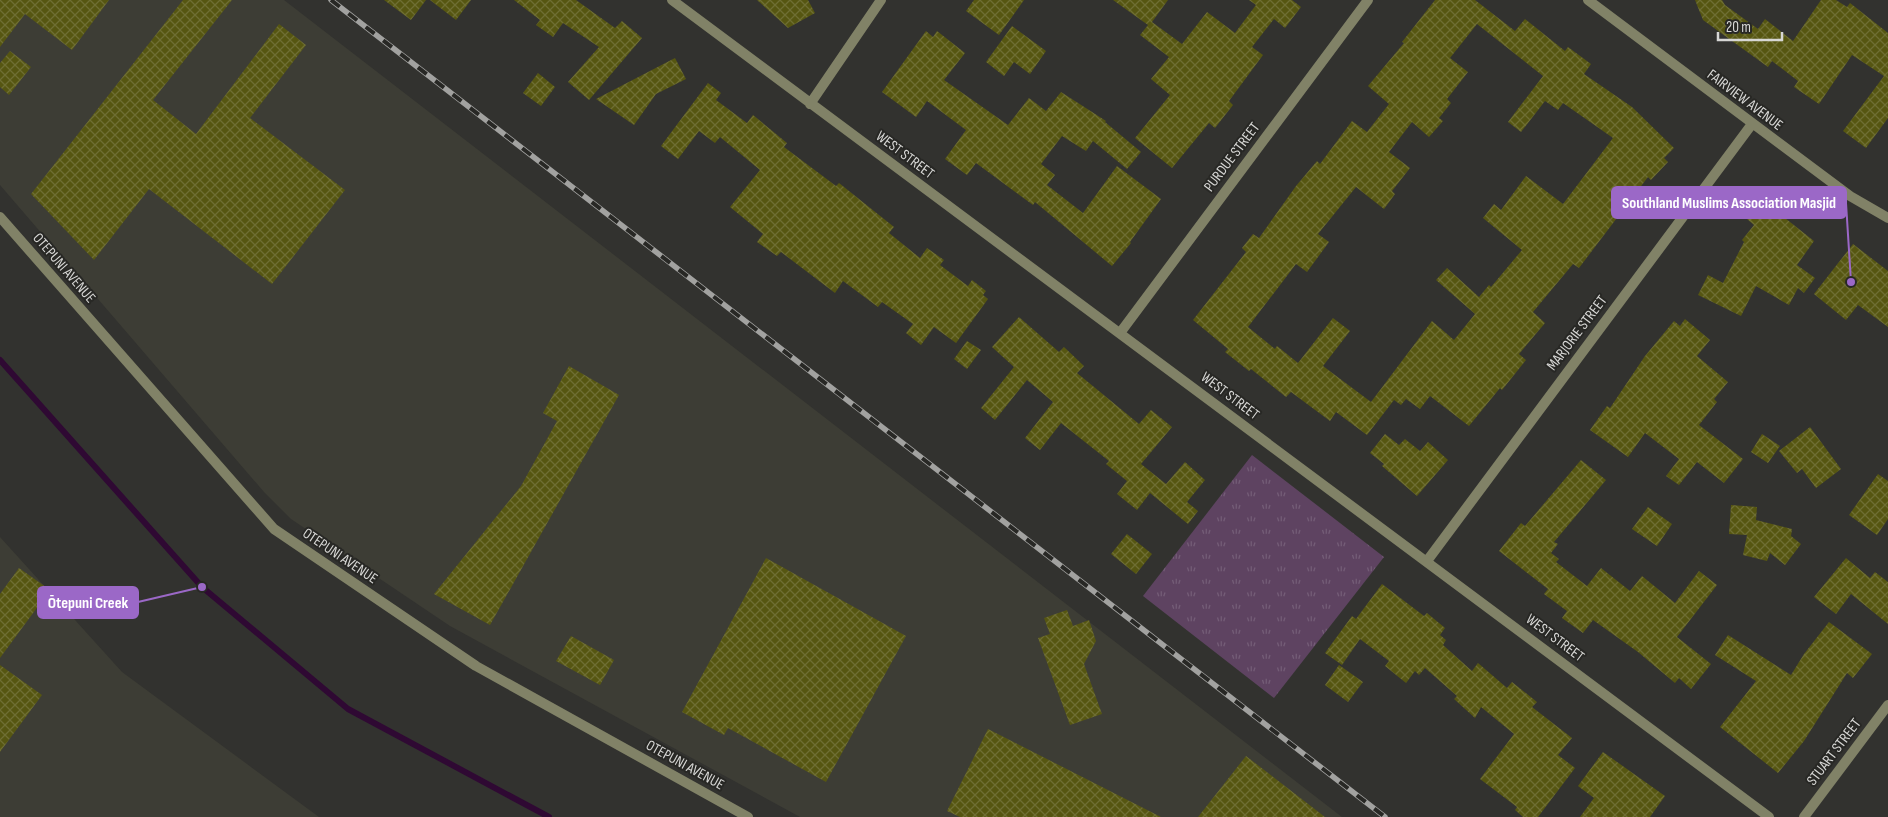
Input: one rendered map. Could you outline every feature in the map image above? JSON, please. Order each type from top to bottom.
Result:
[{"type":"street","name":"WEST STREET","points":[[672,0],[1769,817]]},
{"type":"street","points":[[810,104],[881,0]]},
{"type":"street","name":"PURDUE STREET","points":[[1120,333],[1368,0]]},
{"type":"street","name":"FAIRVIEW AVENUE","points":[[1588,0],[1850,196],[1888,218]]},
{"type":"street","name":"MARJORIE STREET","points":[[1427,561],[1752,124]]},
{"type":"street","name":"OTEPUNI AVENUE","points":[[0,217],[274,529],[476,666],[748,817]]},
{"type":"street","name":"STUART STREET","points":[[1804,817],[1888,705]]},
{"type":"shaded area","points":[[0,0],[284,0],[1342,817],[800,817],[450,626],[291,519],[264,492],[0,185]]},
{"type":"shaded area","points":[[0,537],[122,672],[319,817],[0,817]]},
{"type":"green space","points":[[1252,455],[1384,557],[1274,698],[1143,596]]},
{"type":"building","points":[[0,0],[109,0],[72,50],[25,14],[0,47]]},
{"type":"building","points":[[183,0],[232,0],[153,100],[196,134],[279,24],[306,45],[250,118],[345,190],[272,284],[149,189],[94,260],[31,194]]},
{"type":"building","points":[[384,0],[426,0],[411,20]]},
{"type":"building","points":[[430,0],[471,0],[456,20]]},
{"type":"building","points":[[514,0],[576,0],[615,28],[622,21],[642,38],[589,100],[568,82],[599,47],[563,23],[553,37],[536,25],[540,20]]},
{"type":"building","points":[[757,0],[808,0],[815,13],[788,28]]},
{"type":"building","points":[[974,0],[1024,0],[999,35],[966,11]]},
{"type":"building","points":[[1113,0],[1168,0],[1152,22],[1182,44],[1207,12],[1235,33],[1256,5],[1249,0],[1292,0],[1301,7],[1285,28],[1274,19],[1252,47],[1263,55],[1229,101],[1233,105],[1215,128],[1209,123],[1172,168],[1135,138],[1170,95],[1151,79],[1169,57],[1140,35],[1148,25]]},
{"type":"building","points":[[1435,0],[1475,0],[1515,31],[1525,19],[1565,51],[1568,47],[1591,64],[1584,74],[1632,107],[1674,148],[1664,158],[1668,162],[1651,180],[1648,177],[1579,268],[1573,264],[1533,312],[1545,323],[1519,354],[1526,360],[1469,426],[1430,396],[1420,409],[1406,399],[1401,405],[1394,400],[1367,435],[1336,412],[1330,421],[1291,392],[1286,397],[1251,369],[1249,371],[1225,352],[1228,349],[1193,320],[1246,252],[1242,248],[1253,234],[1259,238],[1296,186],[1317,161],[1320,164],[1352,121],[1367,132],[1389,104],[1368,86],[1404,43],[1402,42]],"holes":[[[1477,24],[1543,76],[1508,122],[1521,132],[1545,101],[1558,110],[1563,103],[1613,138],[1563,204],[1526,176],[1501,210],[1494,204],[1483,218],[1522,250],[1491,287],[1489,285],[1479,297],[1447,268],[1436,280],[1475,314],[1454,340],[1432,321],[1371,402],[1323,366],[1350,331],[1333,318],[1298,363],[1277,346],[1275,349],[1248,327],[1296,264],[1307,272],[1329,242],[1318,234],[1356,187],[1384,209],[1395,194],[1392,191],[1410,168],[1389,152],[1412,122],[1429,137],[1443,121],[1439,118],[1451,103],[1447,99],[1468,72],[1450,58]]]},
{"type":"building","points":[[1695,0],[1722,0],[1725,5],[1758,29],[1765,19],[1793,41],[1821,0],[1836,0],[1847,7],[1850,3],[1888,33],[1888,118],[1866,148],[1843,131],[1884,76],[1852,55],[1819,104],[1794,87],[1798,81],[1772,61],[1768,67],[1703,20]]},
{"type":"building","points":[[1012,26],[1046,51],[1030,74],[1014,62],[1004,76],[986,62]]},
{"type":"building","points":[[926,31],[933,37],[937,31],[965,53],[944,80],[1008,125],[1029,98],[1046,111],[1061,92],[1106,121],[1141,152],[1127,169],[1093,141],[1086,151],[1062,136],[1041,164],[1055,175],[1047,185],[1083,213],[1117,166],[1161,199],[1131,243],[1112,266],[1035,202],[1033,205],[976,163],[967,175],[945,159],[966,130],[927,101],[916,117],[882,92]]},
{"type":"building","points":[[10,51],[31,67],[9,95],[0,87],[0,63]]},
{"type":"building","points":[[675,58],[686,79],[656,94],[634,125],[596,99]]},
{"type":"building","points":[[538,73],[555,87],[541,106],[523,93]]},
{"type":"building","points":[[708,83],[721,93],[716,100],[747,123],[753,115],[787,143],[784,147],[836,186],[839,183],[894,227],[889,233],[920,258],[927,248],[944,260],[940,265],[968,286],[972,280],[986,291],[983,295],[988,299],[956,343],[934,327],[921,345],[906,333],[913,324],[882,302],[878,307],[843,281],[835,293],[781,252],[777,256],[757,242],[763,234],[730,207],[760,170],[720,137],[715,143],[699,131],[678,159],[661,146]]},
{"type":"building","points":[[1762,200],[1814,241],[1797,265],[1815,278],[1804,293],[1798,288],[1789,305],[1756,286],[1741,316],[1698,295],[1708,275],[1723,283],[1744,242],[1742,240],[1754,225],[1747,219]]},
{"type":"building","points":[[1853,244],[1888,271],[1888,327],[1858,305],[1846,320],[1814,294]]},
{"type":"building","points":[[1019,317],[1059,352],[1064,347],[1084,366],[1077,373],[1139,424],[1151,410],[1172,427],[1141,464],[1166,484],[1185,462],[1205,480],[1187,502],[1198,511],[1188,524],[1150,493],[1137,510],[1117,494],[1127,481],[1106,464],[1109,461],[1061,423],[1040,450],[1025,438],[1053,402],[1027,380],[995,420],[981,408],[1014,367],[992,347]]},
{"type":"building","points":[[1685,319],[1710,340],[1697,356],[1728,382],[1714,399],[1717,402],[1699,425],[1743,459],[1724,483],[1697,462],[1679,485],[1666,476],[1679,459],[1645,433],[1628,457],[1590,430],[1607,406],[1610,408],[1645,356],[1674,321],[1680,326]]},
{"type":"building","points":[[967,341],[981,350],[967,369],[954,359]]},
{"type":"building","points":[[569,366],[619,395],[490,625],[434,594],[521,486],[557,421],[543,413]]},
{"type":"building","points":[[1810,427],[1841,469],[1816,488],[1802,469],[1797,473],[1779,451]]},
{"type":"building","points":[[1385,434],[1399,445],[1405,439],[1420,451],[1428,442],[1448,460],[1417,496],[1370,453]]},
{"type":"building","points":[[1762,434],[1780,446],[1768,463],[1751,452]]},
{"type":"building","points":[[1581,460],[1606,480],[1554,542],[1558,544],[1551,553],[1559,559],[1556,562],[1587,586],[1601,568],[1630,591],[1642,576],[1675,603],[1699,571],[1717,585],[1677,637],[1711,664],[1691,689],[1679,678],[1675,683],[1638,652],[1593,620],[1583,633],[1562,618],[1567,611],[1544,594],[1548,589],[1499,551],[1521,523],[1525,526]]},
{"type":"building","points":[[1878,474],[1888,481],[1888,519],[1877,535],[1849,515]]},
{"type":"building","points":[[1731,505],[1757,507],[1756,520],[1792,529],[1791,536],[1801,544],[1785,565],[1770,553],[1767,561],[1743,555],[1747,535],[1729,534]]},
{"type":"building","points":[[1648,507],[1672,524],[1657,546],[1632,529]]},
{"type":"building","points":[[1127,534],[1152,554],[1136,574],[1111,554]]},
{"type":"building","points":[[766,558],[906,636],[826,782],[728,728],[724,735],[682,712]]},
{"type":"building","points":[[1846,558],[1870,578],[1875,572],[1888,582],[1888,624],[1851,594],[1836,614],[1814,597]]},
{"type":"building","points":[[19,568],[50,590],[0,658],[0,594]]},
{"type":"building","points":[[1382,584],[1424,616],[1427,613],[1445,628],[1440,635],[1446,640],[1443,645],[1472,671],[1478,663],[1507,688],[1512,682],[1537,702],[1532,707],[1572,738],[1558,755],[1575,768],[1538,817],[1523,817],[1515,810],[1517,807],[1480,779],[1514,734],[1481,707],[1475,718],[1454,699],[1457,696],[1425,668],[1419,675],[1415,671],[1406,683],[1385,666],[1389,661],[1360,639],[1342,665],[1325,653],[1352,616],[1356,619]]},
{"type":"building","points":[[1067,610],[1073,626],[1089,620],[1096,641],[1084,664],[1102,714],[1070,725],[1038,638],[1050,634],[1044,618]]},
{"type":"building","points":[[1829,622],[1872,654],[1853,678],[1847,673],[1804,741],[1778,773],[1720,727],[1756,681],[1715,655],[1728,635],[1791,675],[1804,654]]},
{"type":"building","points":[[571,636],[614,660],[600,685],[556,661]]},
{"type":"building","points":[[0,665],[42,695],[0,752]]},
{"type":"building","points":[[1339,665],[1363,682],[1348,702],[1325,685]]},
{"type":"building","points":[[988,729],[1161,817],[960,817],[947,811]]},
{"type":"building","points":[[1603,752],[1665,796],[1650,817],[1580,817],[1594,798],[1578,786]]},
{"type":"building","points":[[1246,756],[1325,817],[1198,817]]},
{"type":"waterway","points":[[0,360],[202,587],[348,709],[549,817]]},
{"type":"railway","points":[[331,0],[1385,817]]},
{"type":"place","name":"Southland Muslims Association Masjid","points":[[1851,282]]},
{"type":"place","name":"Ōtepuni Creek","points":[[202,587]]}]
